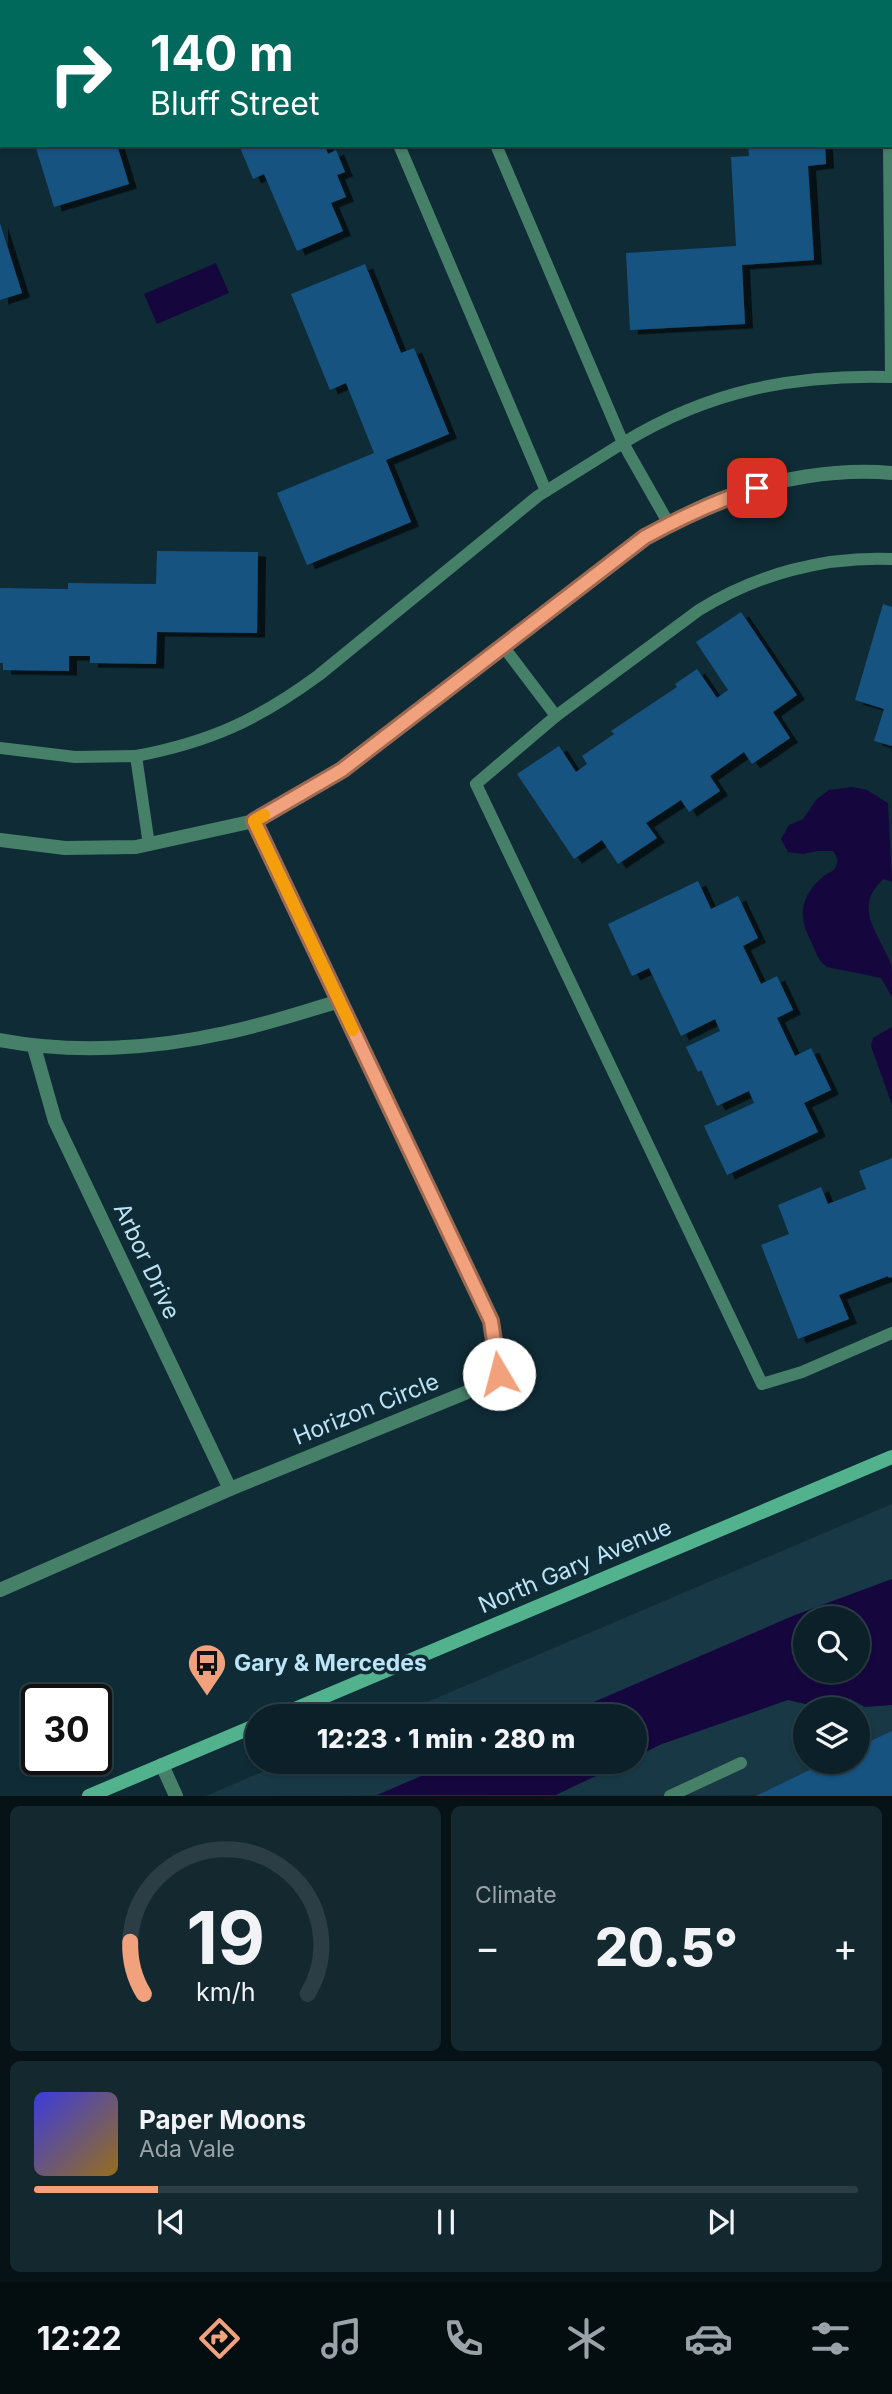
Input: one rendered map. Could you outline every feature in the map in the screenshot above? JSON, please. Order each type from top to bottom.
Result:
[{"type":"street","points":[[0,840],[65,848],[136,847],[254,821],[342,770],[645,537],[722,498],[775,482],[805,476],[892,473]]},
{"type":"street","name":"Horizon Circle","points":[[0,1590],[230,1489],[465,1393],[499,1374],[491,1321],[254,821]]},
{"type":"street","points":[[0,1040],[34,1047],[119,1048],[225,1034],[340,1001]]},
{"type":"street","name":"Arbor Drive","points":[[34,1047],[55,1121],[230,1489]]},
{"type":"street","name":"North Gary Avenue","points":[[307,1704],[892,1457]]},
{"type":"street","points":[[89,1796],[245,1730]]},
{"type":"street","points":[[162,1765],[176,1796]]},
{"type":"lane","points":[[399,147],[546,491]]},
{"type":"lane","points":[[497,147],[623,443],[669,524]]},
{"type":"lane","points":[[0,748],[75,757],[136,756],[173,749],[243,724],[281,703],[319,675],[546,491],[672,415],[751,388],[841,375],[891,376],[889,147]]},
{"type":"lane","points":[[892,559],[869,558],[830,562],[790,571],[723,595],[556,716],[476,784],[762,1384],[802,1372],[892,1334]]},
{"type":"lane","points":[[503,646],[556,716]]},
{"type":"lane","points":[[136,756],[149,845]]},
{"type":"lane","points":[[670,1796],[741,1763]]},
{"type":"shaded area","points":[[216,263],[229,293],[157,324],[144,294]]},
{"type":"shaded area","points":[[852,787],[867,790],[888,803],[892,882],[884,879],[874,889],[869,910],[875,931],[891,964],[892,997],[881,978],[827,967],[821,961],[806,930],[804,905],[811,890],[833,871],[837,858],[833,851],[803,854],[788,852],[781,839],[789,825],[803,819],[817,799],[829,790]]},
{"type":"shaded area","points":[[892,1027],[892,1105],[871,1046],[873,1038]]},
{"type":"shaded area","points":[[892,1504],[892,1795],[206,1796],[257,1774],[647,1774],[647,1704],[423,1704]]},
{"type":"shaded area","points":[[892,1579],[892,1705],[870,1707],[870,1697],[793,1697],[793,1701],[788,1700],[647,1751],[647,1704],[589,1704],[793,1616],[793,1683],[870,1683],[870,1606],[819,1606]]},
{"type":"shaded area","points":[[426,1774],[600,1774],[556,1795],[377,1795]]},
{"type":"building","points":[[36,147],[118,147],[129,184],[54,207]]},
{"type":"building","points":[[240,147],[326,147],[328,154],[336,150],[345,172],[337,175],[346,197],[331,203],[343,231],[297,251],[264,174],[253,179]]},
{"type":"building","points":[[748,147],[825,147],[826,164],[808,166],[814,260],[742,265],[745,324],[630,330],[626,253],[736,246],[731,157],[749,156]]},
{"type":"building","points":[[0,223],[22,293],[0,300]]},
{"type":"building","points":[[365,264],[401,353],[414,348],[449,434],[386,460],[411,522],[307,565],[277,493],[374,453],[346,383],[330,390],[291,294]]},
{"type":"building","points":[[157,551],[258,552],[257,633],[157,632],[156,664],[90,663],[90,656],[69,656],[69,671],[3,670],[3,663],[0,663],[0,588],[68,589],[68,583],[156,584]]},
{"type":"building","points":[[883,604],[892,607],[892,746],[874,741],[884,709],[855,700]]},
{"type":"building","points":[[741,612],[797,695],[773,712],[790,738],[752,764],[744,752],[710,776],[720,791],[689,812],[681,800],[646,823],[657,838],[618,864],[602,840],[574,859],[517,774],[559,746],[576,772],[587,764],[582,756],[614,734],[611,731],[677,687],[675,684],[697,669],[717,698],[728,690],[696,642]]},
{"type":"building","points":[[698,881],[711,909],[738,896],[758,938],[743,946],[761,984],[777,976],[793,1010],[777,1018],[795,1056],[811,1048],[831,1090],[804,1103],[818,1132],[727,1175],[704,1126],[754,1103],[749,1091],[717,1106],[701,1070],[698,1072],[686,1047],[720,1031],[715,1019],[681,1036],[649,968],[632,976],[608,924]]},
{"type":"building","points":[[892,1158],[892,1277],[888,1276],[839,1295],[849,1319],[798,1339],[761,1245],[789,1234],[778,1205],[821,1187],[828,1204],[866,1189],[859,1171]]},
{"type":"building","points":[[892,1731],[892,1796],[756,1796],[801,1774],[870,1774],[870,1741]]},
{"type":"slow traffic","points":[[264,815],[254,821],[353,1030]]},
{"type":"place","name":"Gary & Mercedes","points":[[207,1697]]},
{"type":"route","points":[[499,1374],[491,1321],[254,821],[342,770],[645,537],[722,498],[757,488]]}]
